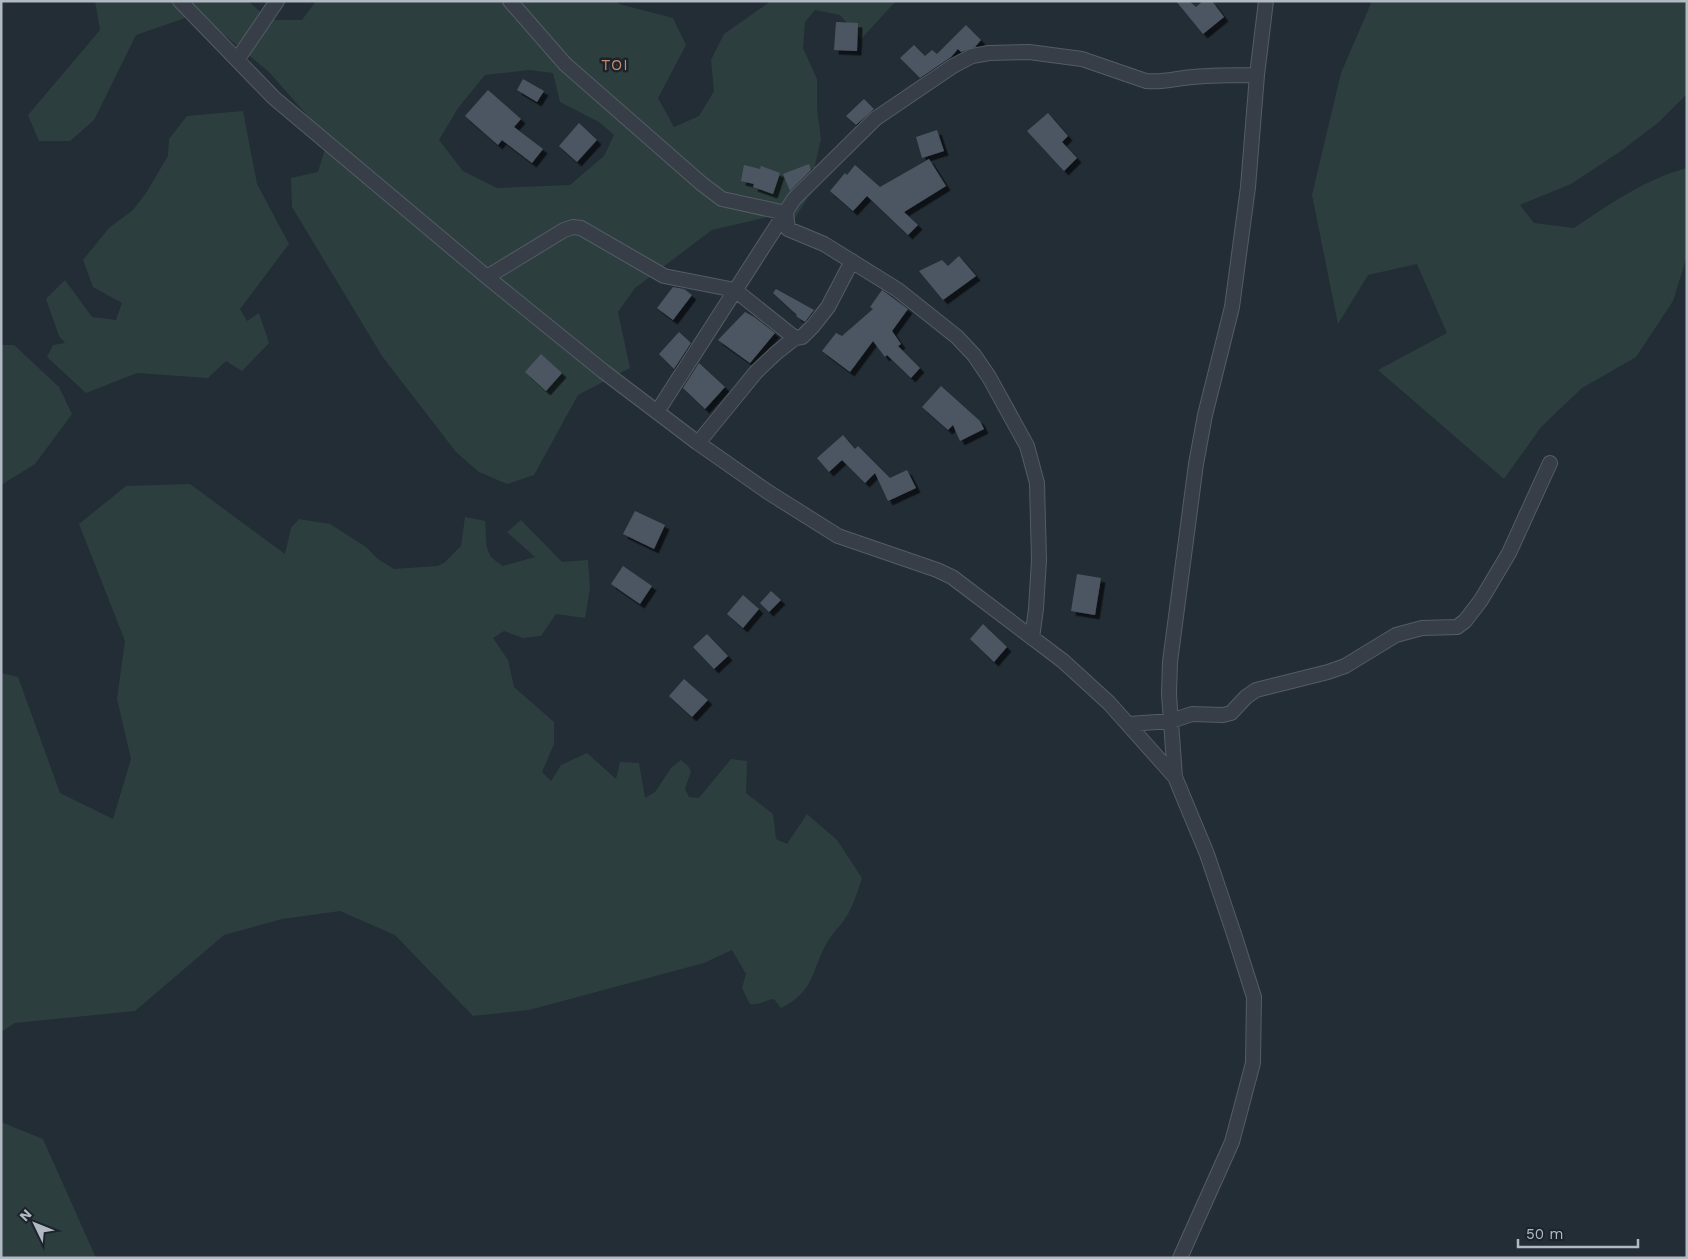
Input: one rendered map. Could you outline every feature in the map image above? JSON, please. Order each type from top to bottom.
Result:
[{"type":"street","points":[[180,1],[274,98],[487,277],[603,371],[698,443],[768,492],[838,536],[937,570],[952,577],[1063,661],[1109,703],[1175,778],[1207,854],[1254,997],[1253,1063],[1232,1142],[1180,1258]]},
{"type":"street","points":[[237,60],[277,1]]},
{"type":"street","points":[[510,1],[565,64],[702,184],[722,199],[786,213]]},
{"type":"street","points":[[1175,778],[1169,694],[1170,662],[1196,464],[1232,308],[1248,187],[1257,75],[1266,1]]},
{"type":"street","points":[[657,412],[794,199],[875,119],[953,66],[972,56],[989,53],[1029,52],[1082,59],[1146,82],[1157,83],[1227,74],[1257,75]]},
{"type":"street","points":[[786,213],[788,229],[813,239],[898,290],[957,337],[974,355],[989,377],[1027,446],[1037,483],[1039,502],[1039,560],[1032,638]]},
{"type":"street","points":[[487,277],[564,230],[573,227],[581,228],[664,276],[735,290],[795,338]]},
{"type":"street","points":[[698,443],[756,372],[795,338],[802,337],[813,326],[828,307],[852,261]]},
{"type":"street","points":[[1129,724],[1171,721],[1192,714],[1223,715],[1231,713],[1246,697],[1256,690],[1345,666],[1396,635],[1422,628],[1457,627],[1465,621],[1481,600],[1509,554],[1550,463]]},
{"type":"green space","points":[[95,1],[248,1],[270,20],[302,20],[316,1],[617,1],[619,4],[673,18],[686,45],[658,98],[674,127],[699,116],[714,91],[711,60],[724,34],[771,1],[896,1],[861,39],[840,15],[815,10],[805,22],[803,48],[817,79],[817,109],[821,139],[807,199],[788,229],[785,213],[712,230],[635,288],[618,312],[630,368],[578,395],[534,475],[507,484],[479,472],[456,452],[382,356],[292,207],[291,178],[318,172],[328,139],[269,72],[203,17],[194,15],[136,35],[94,120],[70,141],[39,141],[28,115],[100,30]],"holes":[[[529,70],[553,73],[560,102],[599,122],[614,135],[604,156],[570,185],[497,188],[463,171],[439,140],[458,108],[485,75]]]},
{"type":"green space","points":[[1372,1],[1687,1],[1687,94],[1659,122],[1621,151],[1571,184],[1520,205],[1534,223],[1574,228],[1642,185],[1687,168],[1687,256],[1673,301],[1636,357],[1582,388],[1541,427],[1504,479],[1378,370],[1447,333],[1417,264],[1368,275],[1338,324],[1312,195],[1341,73]]},
{"type":"green space","points":[[243,111],[257,184],[289,244],[240,309],[247,321],[259,313],[269,343],[242,371],[226,361],[208,378],[137,373],[86,393],[47,357],[53,345],[65,343],[59,336],[46,299],[65,280],[92,317],[116,320],[122,303],[93,287],[83,260],[109,228],[133,210],[146,193],[168,156],[169,139],[187,116]]},
{"type":"green space","points":[[1,345],[14,345],[59,387],[72,414],[35,464],[1,485]]},
{"type":"green space","points":[[190,484],[285,554],[291,528],[299,519],[330,524],[366,547],[378,559],[394,569],[437,566],[444,563],[461,546],[465,517],[485,521],[488,551],[492,558],[503,566],[535,557],[507,532],[521,520],[562,562],[588,560],[590,588],[585,618],[556,614],[541,636],[523,638],[504,631],[493,638],[508,660],[514,687],[554,722],[554,744],[542,772],[551,781],[561,765],[587,753],[616,779],[620,762],[639,763],[645,798],[655,792],[671,768],[681,760],[691,771],[685,789],[689,797],[699,798],[731,759],[747,761],[746,793],[773,814],[776,839],[787,844],[807,814],[837,840],[862,878],[850,910],[827,942],[810,982],[805,989],[792,1002],[781,1008],[774,999],[750,1004],[742,988],[746,974],[732,950],[704,963],[529,1010],[473,1016],[395,935],[340,911],[282,919],[224,935],[135,1011],[15,1023],[1,1032],[1,673],[18,677],[60,793],[113,819],[131,759],[117,699],[125,641],[79,524],[126,486]]},
{"type":"green space","points":[[1,1122],[43,1139],[96,1258],[1,1258]]},
{"type":"building","points":[[1176,1],[1189,1],[1196,7],[1203,1],[1212,1],[1224,17],[1203,34]]},
{"type":"building","points":[[836,22],[858,23],[857,51],[834,50]]},
{"type":"building","points":[[966,25],[981,40],[975,47],[961,52],[958,49],[951,57],[920,78],[900,58],[914,45],[925,56],[932,50],[937,54]]},
{"type":"building","points":[[523,79],[544,91],[537,102],[517,90]]},
{"type":"building","points":[[488,90],[521,119],[514,127],[543,149],[532,163],[502,140],[498,145],[465,116]]},
{"type":"building","points":[[864,99],[874,109],[856,125],[846,116]]},
{"type":"building","points":[[1048,113],[1068,136],[1062,142],[1077,158],[1064,171],[1027,131]]},
{"type":"building","points":[[579,123],[597,140],[577,162],[559,146]]},
{"type":"building","points":[[937,130],[944,151],[922,158],[916,137]]},
{"type":"building","points":[[929,159],[946,186],[904,212],[918,225],[908,235],[867,196],[853,211],[830,191],[845,173],[847,175],[855,165],[880,187]]},
{"type":"building","points":[[809,164],[811,170],[790,191],[783,174]]},
{"type":"building","points":[[744,165],[760,169],[761,166],[780,173],[773,194],[753,187],[754,184],[741,181]]},
{"type":"building","points":[[959,256],[976,276],[943,300],[919,271],[942,260],[948,266]]},
{"type":"building","points":[[673,287],[684,289],[692,295],[673,320],[657,308]]},
{"type":"building","points":[[776,289],[814,310],[805,322],[796,316],[773,293]]},
{"type":"building","points":[[882,290],[908,309],[892,331],[901,344],[898,346],[920,368],[911,378],[887,355],[885,357],[873,341],[850,372],[822,351],[836,333],[842,336],[873,309],[870,307]]},
{"type":"building","points":[[745,312],[775,333],[750,363],[718,340]]},
{"type":"building","points":[[679,332],[691,343],[674,369],[659,354]]},
{"type":"building","points":[[541,354],[562,373],[546,391],[525,372]]},
{"type":"building","points":[[699,363],[725,387],[705,409],[683,388]]},
{"type":"building","points":[[941,386],[980,421],[984,429],[960,441],[953,425],[948,430],[922,407]]},
{"type":"building","points":[[843,435],[855,449],[858,446],[890,478],[907,470],[916,488],[888,501],[875,473],[865,483],[842,460],[829,472],[817,458]]},
{"type":"building","points":[[635,511],[665,525],[654,549],[623,534]]},
{"type":"building","points":[[623,566],[652,586],[640,604],[611,584]]},
{"type":"building","points":[[1077,574],[1101,578],[1095,615],[1071,611]]},
{"type":"building","points":[[771,591],[781,600],[769,612],[760,603]]},
{"type":"building","points":[[743,595],[759,609],[743,628],[727,614]]},
{"type":"building","points":[[983,624],[1007,647],[994,662],[970,639]]},
{"type":"building","points":[[707,634],[728,656],[714,669],[693,647]]},
{"type":"building","points":[[684,679],[708,700],[692,717],[669,696]]},
{"type":"district","name":"TOI","points":[[615,65]]}]
